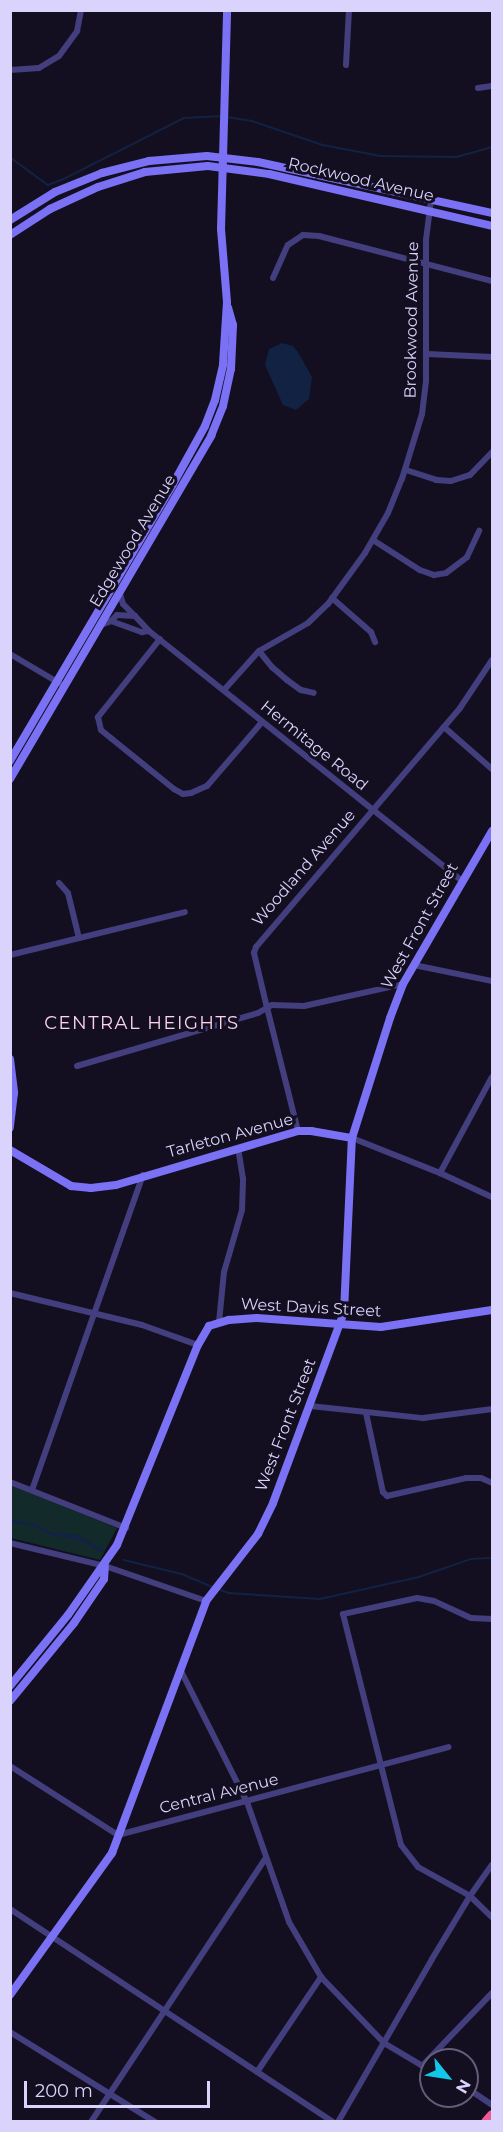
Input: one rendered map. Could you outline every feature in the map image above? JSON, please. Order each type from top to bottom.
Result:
[{"type":"highway","points":[[486,2121],[492,2115]]},
{"type":"street","points":[[10,70],[39,68],[59,56],[77,31],[81,10]]},
{"type":"street","name":"Edgewood Avenue","points":[[97,623],[120,594],[188,479],[215,412],[223,364],[226,302],[221,229],[227,10]]},
{"type":"street","points":[[346,65],[349,10]]},
{"type":"street","points":[[478,88],[492,86]]},
{"type":"street","name":"Rockwood Avenue","points":[[10,220],[55,192],[102,173],[149,161],[222,157],[346,180],[492,213]]},
{"type":"street","name":"Rockwood Avenue","points":[[10,235],[73,197],[127,177],[173,168],[222,167],[269,174],[492,226]]},
{"type":"street","name":"Brookwood Avenue","points":[[224,690],[259,651],[308,623],[332,598],[373,540],[388,513],[406,470],[422,414],[427,354],[426,264],[431,200]]},
{"type":"street","points":[[273,278],[288,245],[303,235],[319,236],[492,281]]},
{"type":"street","points":[[427,354],[492,357]]},
{"type":"street","name":"Edgewood Avenue","points":[[10,779],[61,684],[215,412]]},
{"type":"street","points":[[406,470],[436,480],[451,481],[470,474],[492,452]]},
{"type":"street","points":[[373,540],[420,570],[434,575],[446,573],[467,557],[474,547],[479,531]]},
{"type":"street","name":"Hermitage Road","points":[[120,594],[123,604],[149,631],[462,881]]},
{"type":"street","points":[[332,598],[370,632],[375,642]]},
{"type":"street","points":[[97,623],[111,621],[117,615],[135,616]]},
{"type":"street","name":"Hermitage Road","points":[[111,621],[142,632],[149,631]]},
{"type":"street","points":[[160,639],[100,713],[98,722],[101,730],[112,739],[183,794],[207,786],[262,722]]},
{"type":"street","points":[[259,651],[287,680],[301,690],[314,693]]},
{"type":"street","points":[[10,654],[61,684]]},
{"type":"street","name":"Woodland Avenue","points":[[297,1131],[254,953],[258,942],[444,727],[492,660]]},
{"type":"street","name":"Edgewood Avenue","points":[[10,761],[61,684]]},
{"type":"street","points":[[444,727],[492,769]]},
{"type":"street","name":"West Front Street","points":[[10,1995],[105,1863],[118,1835],[179,1668],[208,1597],[263,1525],[340,1326],[345,1303],[352,1138],[390,1018],[403,984],[492,831]]},
{"type":"street","points":[[59,883],[68,893],[79,938]]},
{"type":"street","points":[[10,955],[185,912]]},
{"type":"street","points":[[414,965],[492,981]]},
{"type":"street","points":[[77,1066],[272,1005],[303,1006],[403,984]]},
{"type":"street","points":[[10,1059],[14,1093],[10,1128]]},
{"type":"street","points":[[440,1173],[492,1077]]},
{"type":"street","name":"Tarleton Avenue","points":[[10,1150],[76,1187],[116,1185],[297,1131],[311,1131],[352,1138],[440,1173],[492,1197]]},
{"type":"street","points":[[219,1322],[224,1272],[242,1210],[243,1179],[238,1148]]},
{"type":"street","points":[[32,1490],[143,1176]]},
{"type":"street","points":[[10,1293],[142,1325],[198,1345]]},
{"type":"street","name":"West Davis Street","points":[[10,1686],[105,1566],[126,1528],[198,1345],[209,1326],[219,1322],[257,1318],[340,1326],[409,1325],[492,1310]]},
{"type":"street","points":[[310,1406],[433,1419],[492,1409]]},
{"type":"street","points":[[366,1413],[383,1492],[387,1496],[466,1478],[481,1478],[492,1483]]},
{"type":"street","points":[[10,1482],[126,1528]]},
{"type":"street","points":[[10,1543],[105,1566],[208,1597]]},
{"type":"street","name":"West Davis Street","points":[[10,1701],[74,1623],[104,1579],[105,1566]]},
{"type":"street","points":[[492,1619],[463,1616],[434,1601],[417,1599],[343,1614],[397,1836],[408,1856],[426,1872],[470,1896],[492,1917]]},
{"type":"street","points":[[179,1668],[247,1802],[289,1922],[321,1977],[384,2043],[419,2064]]},
{"type":"street","name":"Central Avenue","points":[[118,1835],[449,1747]]},
{"type":"street","points":[[10,1766],[118,1835]]},
{"type":"street","points":[[91,2121],[266,1858]]},
{"type":"street","points":[[338,2121],[470,1896],[492,1865]]},
{"type":"street","points":[[10,1910],[333,2121]]},
{"type":"street","points":[[257,2072],[321,1977]]},
{"type":"street","points":[[439,2048],[492,1993]]},
{"type":"street","points":[[10,2032],[154,2121]]},
{"type":"street","points":[[479,2096],[492,2105]]},
{"type":"green space","points":[[10,1485],[117,1528],[100,1560],[11,1538]]},
{"type":"water","points":[[282,343],[293,346],[312,377],[309,399],[296,410],[283,405],[265,365],[269,349]]},
{"type":"water","points":[[11,1520],[36,1524],[50,1532],[78,1535],[104,1550],[102,1553],[82,1541],[51,1535],[30,1525],[13,1524]]},
{"type":"waterway","points":[[10,157],[48,185],[184,118],[219,116]]},
{"type":"waterway","points":[[227,117],[252,121],[323,145],[380,156],[457,157],[492,147]]},
{"type":"waterway","points":[[218,1589],[229,1593],[320,1599],[419,1577],[471,1559],[492,1558]]},
{"type":"waterway","points":[[124,1560],[182,1574],[213,1587]]},
{"type":"district","name":"CENTRAL HEIGHTS","points":[[142,1023]]}]
